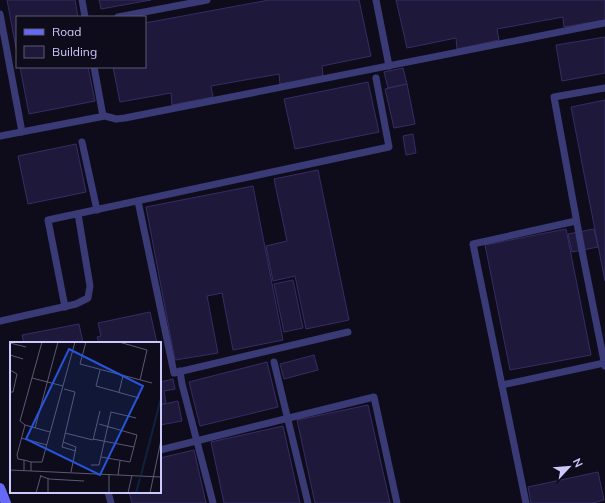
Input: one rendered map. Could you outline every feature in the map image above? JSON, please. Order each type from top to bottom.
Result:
[{"type":"street","points":[[0,488],[6,503]]},
{"type":"lane","points":[[82,0],[85,16]]},
{"type":"lane","points":[[123,16],[207,0]]},
{"type":"lane","points":[[376,0],[389,66]]},
{"type":"lane","points":[[0,14],[22,132]]},
{"type":"lane","points":[[0,136],[103,116],[116,119],[124,118],[605,23]]},
{"type":"lane","points":[[94,68],[103,116]]},
{"type":"lane","points":[[65,307],[48,220],[389,147],[376,78]]},
{"type":"lane","points":[[502,385],[605,364],[576,221],[554,98],[605,88]]},
{"type":"lane","points":[[82,142],[97,210]]},
{"type":"lane","points":[[138,201],[174,372],[348,332]]},
{"type":"lane","points":[[0,321],[65,307],[76,304],[88,298],[90,286],[78,214]]},
{"type":"lane","points":[[526,503],[473,244],[576,221]]},
{"type":"lane","points":[[274,362],[308,503]]},
{"type":"lane","points":[[180,371],[212,503]]},
{"type":"lane","points":[[161,450],[374,397],[397,503]]},
{"type":"lane","points":[[108,493],[111,503]]},
{"type":"building","points":[[7,0],[75,0],[78,16],[16,16],[16,48]]},
{"type":"building","points":[[99,0],[151,0],[101,9]]},
{"type":"building","points":[[269,0],[359,0],[371,56],[322,66],[323,76],[280,84],[279,74],[211,86],[213,97],[172,105],[171,93],[120,102],[113,68],[146,68],[146,23]]},
{"type":"building","points":[[396,0],[605,0],[605,20],[564,27],[563,17],[497,29],[499,40],[457,49],[456,38],[407,48]]},
{"type":"building","points":[[605,37],[605,73],[562,81],[556,45]]},
{"type":"building","points":[[20,68],[88,68],[95,101],[29,114]]},
{"type":"building","points":[[403,68],[407,84],[388,88],[384,72]]},
{"type":"building","points":[[368,82],[379,132],[295,149],[284,99]]},
{"type":"building","points":[[407,84],[415,124],[394,128],[385,89]]},
{"type":"building","points":[[605,100],[605,281],[571,107]]},
{"type":"building","points":[[413,134],[416,153],[406,155],[403,136]]},
{"type":"building","points":[[76,144],[86,192],[28,204],[18,156]]},
{"type":"building","points":[[318,170],[349,320],[306,329],[295,276],[273,281],[266,246],[287,241],[274,179]]},
{"type":"building","points":[[253,186],[283,340],[233,350],[222,293],[207,296],[218,353],[175,360],[146,207]]},
{"type":"building","points":[[566,229],[591,355],[510,370],[485,245]]},
{"type":"building","points":[[594,229],[598,247],[572,252],[568,234]]},
{"type":"building","points":[[293,280],[303,328],[284,332],[274,284]]},
{"type":"building","points":[[150,312],[157,342],[99,342],[97,337],[101,336],[98,323]]},
{"type":"building","points":[[79,324],[83,342],[24,342],[22,335]]},
{"type":"building","points":[[314,355],[318,370],[284,379],[280,364]]},
{"type":"building","points":[[267,362],[278,407],[200,426],[189,382]]},
{"type":"building","points":[[173,379],[175,389],[164,391],[166,403],[161,405],[161,382]]},
{"type":"building","points":[[178,401],[182,421],[161,425],[161,405]]},
{"type":"building","points":[[368,405],[390,503],[315,503],[297,420]]},
{"type":"building","points":[[283,426],[300,503],[224,503],[211,442]]},
{"type":"building","points":[[194,450],[206,503],[132,503],[129,493],[161,493],[161,458]]},
{"type":"building","points":[[598,472],[604,500],[593,503],[531,503],[528,487]]}]
